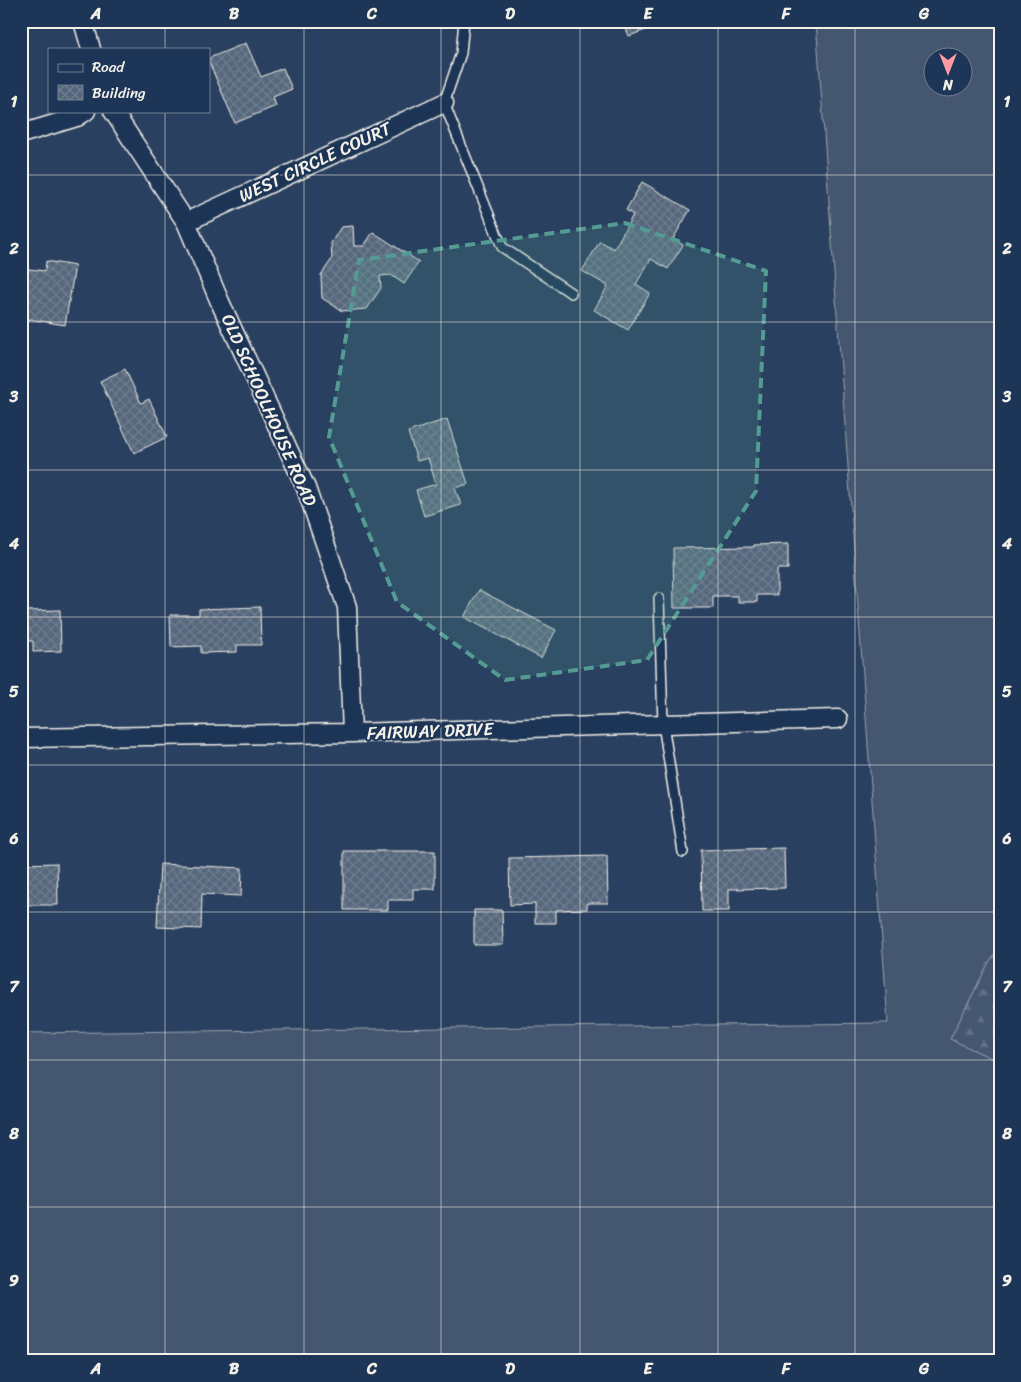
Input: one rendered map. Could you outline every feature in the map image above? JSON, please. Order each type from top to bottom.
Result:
[{"type":"street","points":[[83,21],[91,48]]},
{"type":"street","name":"WEST CIRCLE COURT","points":[[186,222],[444,103]]},
{"type":"street","points":[[21,134],[77,117],[84,112]]},
{"type":"street","name":"OLD SCHOOLHOUSE ROAD","points":[[114,112],[186,222],[223,310],[306,488],[347,606],[352,733]]},
{"type":"street","name":"FAIRWAY DRIVE","points":[[21,738],[352,733],[838,719]]},
{"type":"lane","points":[[464,21],[461,53],[444,103],[502,247],[571,293]]},
{"type":"lane","points":[[659,598],[663,724],[683,852]]},
{"type":"highlighted area","points":[[625,223],[766,271],[756,491],[647,660],[505,680],[397,602],[329,437],[359,260]]},
{"type":"green space","points":[[816,21],[1000,21],[1000,1361],[21,1361],[21,1033],[888,1023]]},
{"type":"green space","points":[[1000,947],[1000,1059],[991,1058],[950,1039],[989,962]]},
{"type":"building","points":[[623,21],[661,21],[662,24],[629,36]]},
{"type":"building","points":[[246,43],[261,77],[283,68],[292,89],[273,97],[276,106],[235,123],[210,64],[210,58]]},
{"type":"building","points":[[642,182],[690,210],[673,239],[683,245],[668,269],[651,259],[636,284],[650,293],[628,330],[594,310],[608,286],[582,271],[600,241],[614,249],[633,215],[626,210]]},
{"type":"building","points":[[353,226],[354,246],[364,246],[373,232],[419,262],[404,284],[391,275],[380,276],[381,288],[367,309],[342,311],[322,298],[321,275],[332,259],[331,243],[341,227]]},
{"type":"building","points":[[46,261],[75,266],[65,325],[29,319],[29,321],[21,320],[21,268],[45,271]]},
{"type":"building","points":[[125,369],[141,403],[149,399],[167,437],[134,453],[100,381]]},
{"type":"building","points":[[447,419],[468,484],[455,488],[461,505],[424,516],[416,490],[436,484],[428,458],[417,461],[408,432]]},
{"type":"building","points":[[788,544],[788,569],[777,569],[777,595],[757,595],[757,602],[738,602],[738,596],[713,596],[713,608],[674,608],[673,548],[754,547],[754,545]]},
{"type":"building","points":[[479,590],[556,630],[541,658],[464,617]]},
{"type":"building","points":[[21,594],[25,594],[26,611],[60,610],[61,651],[33,652],[33,641],[21,641]]},
{"type":"building","points":[[260,607],[261,645],[237,645],[237,652],[201,653],[201,646],[171,647],[170,615],[199,615],[199,609]]},
{"type":"building","points":[[784,848],[785,888],[729,889],[729,911],[702,911],[701,850]]},
{"type":"building","points":[[344,851],[435,851],[435,889],[413,889],[413,900],[388,900],[388,910],[344,910]]},
{"type":"building","points":[[607,856],[608,903],[587,903],[587,909],[556,910],[556,923],[535,923],[535,904],[510,905],[509,858]]},
{"type":"building","points":[[57,863],[58,905],[28,905],[28,894],[21,894],[21,864]]},
{"type":"building","points":[[160,864],[242,868],[241,896],[202,894],[201,929],[157,927]]},
{"type":"building","points":[[474,910],[502,910],[503,945],[474,945]]}]
